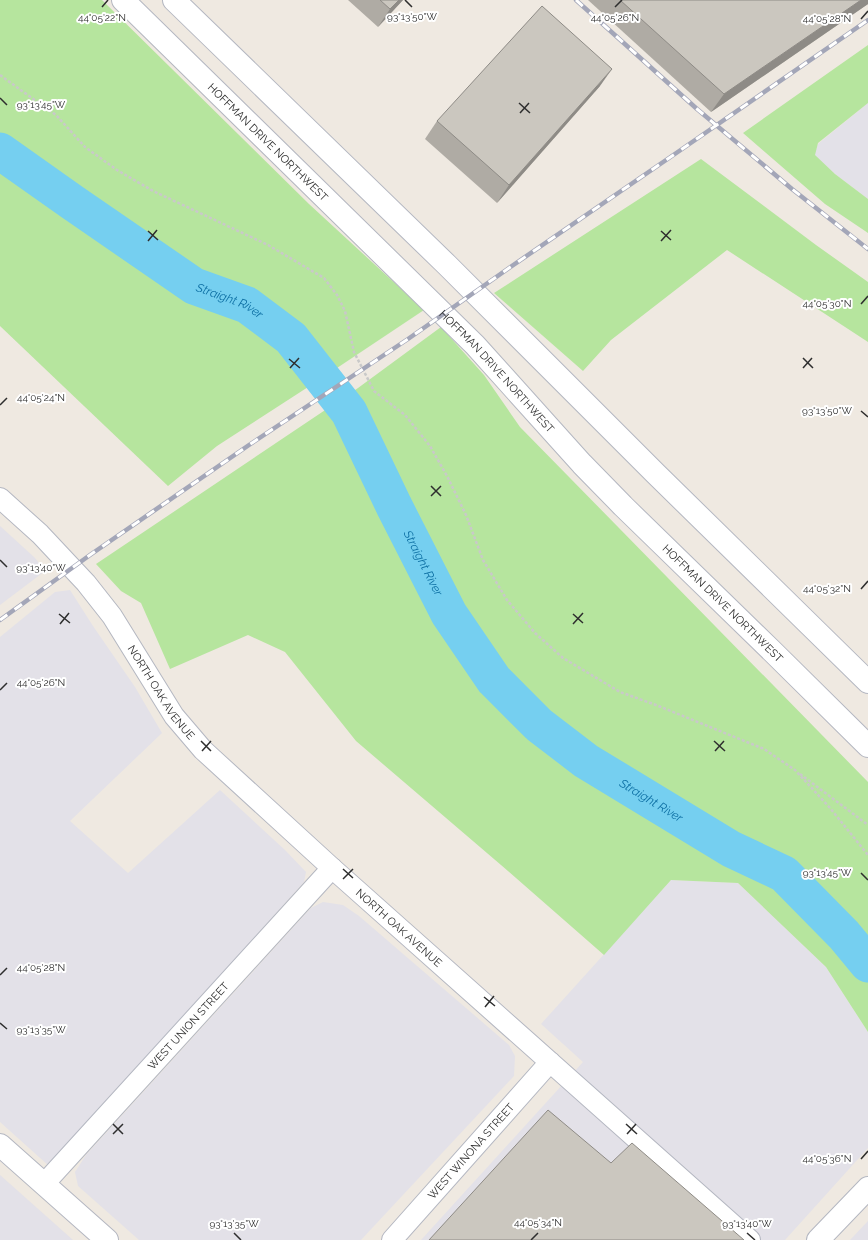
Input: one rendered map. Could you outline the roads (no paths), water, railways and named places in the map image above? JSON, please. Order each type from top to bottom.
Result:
[{"type":"main road","name":"HOFFMAN DRIVE NORTHWEST","points":[[123,0],[475,345],[582,464],[622,506],[868,746]]},
{"type":"main road","points":[[174,0],[447,265],[656,474],[868,682]]},
{"type":"main road","points":[[0,1146],[107,1240]]},
{"type":"main road","points":[[818,1240],[868,1188]]},
{"type":"street","name":"NORTH OAK AVENUE","points":[[0,498],[40,534],[86,583],[112,616],[174,716],[203,750],[332,868],[750,1240]]},
{"type":"street","name":"WEST UNION STREET","points":[[44,1184],[332,868]]},
{"type":"street","name":"WEST WINONA STREET","points":[[392,1240],[550,1062]]},
{"type":"waterway","name":"Straight River","points":[[0,151],[194,286],[247,305],[291,338],[349,412],[394,506],[449,614],[494,680],[539,725],[586,761],[731,849],[784,874],[844,935],[868,964]]},
{"type":"railway","points":[[576,0],[697,109],[792,189],[868,249]]},
{"type":"railway","points":[[0,620],[90,555],[249,445],[408,339],[868,20]]}]
